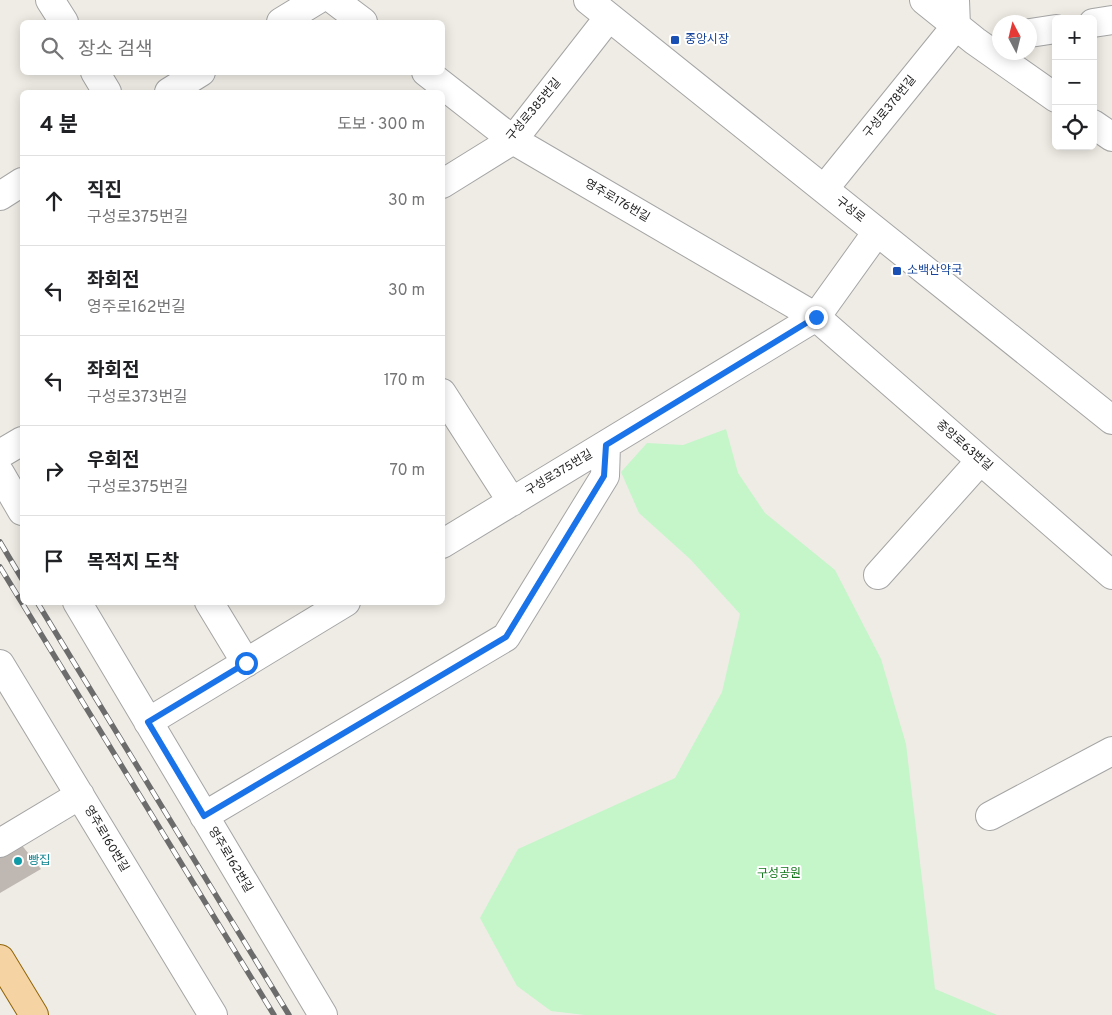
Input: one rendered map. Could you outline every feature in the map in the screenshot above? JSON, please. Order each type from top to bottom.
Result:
[{"type":"main road","points":[[0,959],[34,1015]]},
{"type":"street","points":[[50,0],[63,20]]},
{"type":"street","points":[[284,20],[317,0]]},
{"type":"street","points":[[334,0],[360,20]]},
{"type":"street","name":"구성로","points":[[588,0],[1112,420]]},
{"type":"street","points":[[924,0],[971,26],[1052,95]]},
{"type":"street","name":"구성로385번길","points":[[445,182],[513,140],[609,17]]},
{"type":"street","points":[[1097,22],[1112,20]]},
{"type":"street","name":"구성로378번길","points":[[824,189],[971,26]]},
{"type":"street","points":[[1037,32],[1052,29]]},
{"type":"street","points":[[97,75],[106,90]]},
{"type":"street","points":[[172,90],[196,75]]},
{"type":"street","name":"영주로176번길","points":[[430,75],[513,140],[816,317]]},
{"type":"street","points":[[1097,127],[1112,137]]},
{"type":"street","points":[[0,196],[20,183]]},
{"type":"street","name":"구성로375번길","points":[[445,542],[816,317],[877,232]]},
{"type":"street","name":"중앙로63번길","points":[[816,317],[1112,575]]},
{"type":"street","points":[[445,398],[512,502]]},
{"type":"street","points":[[0,454],[20,442]]},
{"type":"street","points":[[204,816],[506,637],[604,476],[606,445]]},
{"type":"street","points":[[878,575],[980,461]]},
{"type":"street","points":[[0,473],[20,508]]},
{"type":"street","name":"영주로162번길","points":[[79,605],[323,1015]]},
{"type":"street","points":[[211,605],[246,663]]},
{"type":"street","points":[[148,722],[341,605]]},
{"type":"street","name":"영주로160번길","points":[[0,664],[213,1015]]},
{"type":"street","points":[[990,816],[1112,750]]},
{"type":"street","points":[[0,843],[80,796]]},
{"type":"green space","name":"구성공원","points":[[726,429],[738,473],[765,513],[835,570],[881,659],[906,744],[935,989],[997,1015],[585,1015],[551,1011],[517,986],[480,918],[518,849],[675,778],[722,692],[740,614],[690,559],[639,513],[621,472],[647,443],[683,445]]},
{"type":"building","name":"빵집","points":[[20,843],[41,869],[0,893],[0,854]]},
{"type":"railway","points":[[0,542],[20,576]]},
{"type":"railway","points":[[0,567],[20,600]]},
{"type":"railway","points":[[23,605],[274,1015]]},
{"type":"railway","points":[[39,605],[289,1015]]},
{"type":"place","name":"중앙시장","points":[[675,40]]},
{"type":"place","name":"소백산약국","points":[[897,271]]},
{"type":"place","name":"빵집","points":[[18,861]]},
{"type":"route","points":[[246,663],[148,722],[204,816],[506,637],[604,476],[606,445],[816,317]]}]
